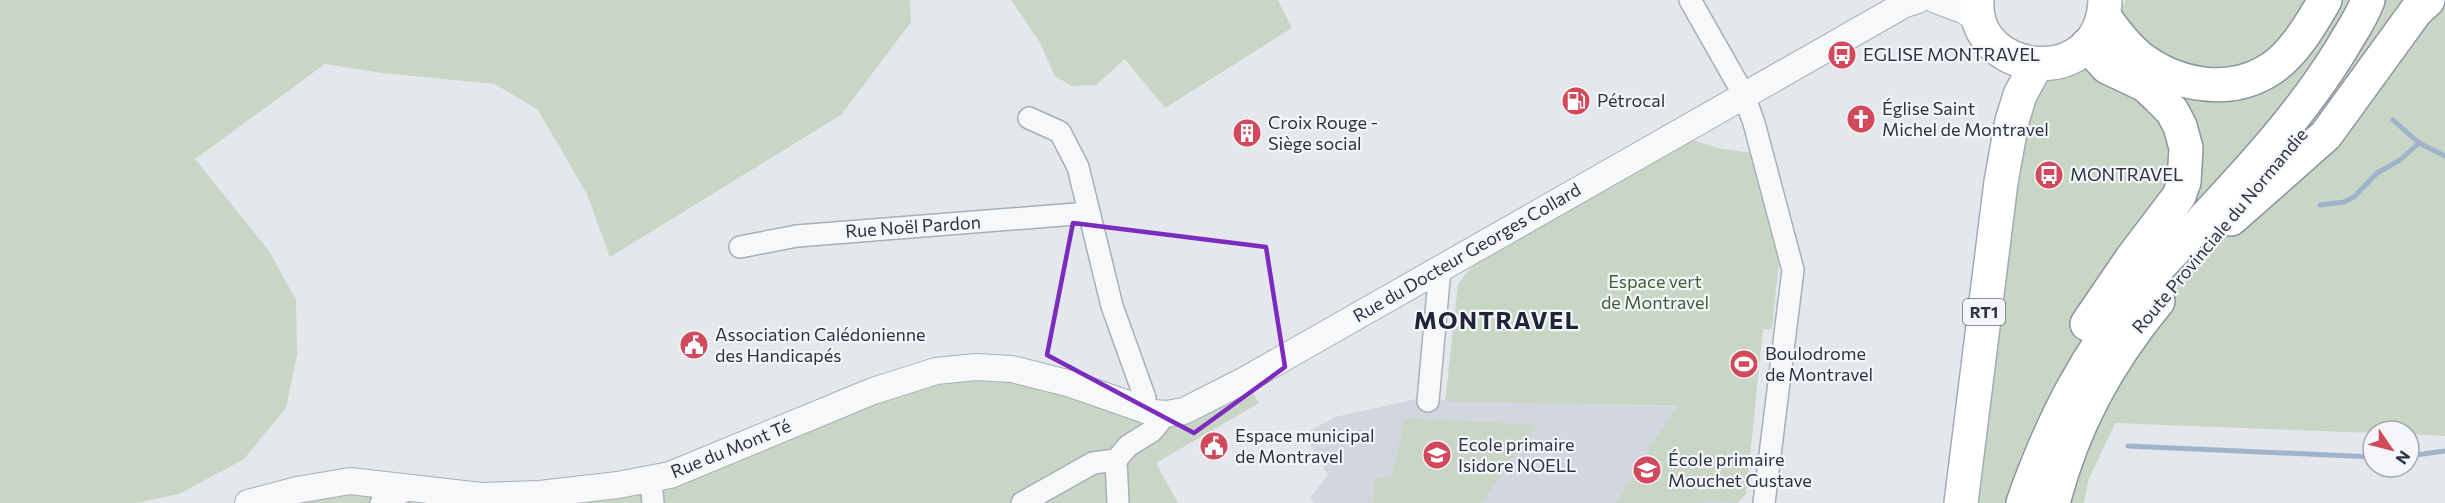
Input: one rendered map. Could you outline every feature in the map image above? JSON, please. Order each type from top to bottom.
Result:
[{"type":"main road","points":[[2105,4],[2117,35],[2144,61],[2166,74],[2190,82],[2217,85],[2241,82],[2265,73],[2301,38],[2325,0]]},
{"type":"main road","points":[[2173,252],[2278,111],[2339,23],[2349,0]]},
{"type":"main road","name":"Route Provinciale du Normandie","points":[[2036,466],[2065,401],[2085,364],[2108,329],[2144,282],[2279,135],[2329,69],[2368,0]]},
{"type":"main road","name":"Route Provinciale du Normandie","points":[[2053,503],[2080,420],[2114,360],[2187,266],[2231,219],[2336,94],[2375,30],[2387,0]]},
{"type":"main road","points":[[2231,219],[2326,135],[2416,11],[2428,0]]},
{"type":"main road","points":[[1978,11],[1988,38],[2000,51],[2017,60],[2036,65],[2060,62],[2075,55],[2087,45],[2097,32],[2105,4]]},
{"type":"main road","points":[[2023,503],[2036,466],[2056,379],[2067,356],[2100,303],[2179,196],[2186,168],[2186,148],[2180,126],[2172,111],[2145,85],[2107,67],[2087,45]]},
{"type":"main road","name":"RT1","points":[[2000,51],[2012,122]]},
{"type":"main road","name":"RT1","points":[[1961,503],[2001,182],[2012,122],[2020,95],[2036,65]]},
{"type":"street","points":[[1690,0],[1744,95],[1754,123],[1793,270],[1764,503]]},
{"type":"street","points":[[1936,0],[1963,10],[1978,11]]},
{"type":"street","name":"Rue du Docteur Georges Collard","points":[[1116,460],[1128,446],[1152,430],[1154,411],[1184,411],[1245,380],[1909,2]]},
{"type":"street","points":[[1029,118],[1060,132],[1078,167],[1113,306],[1145,398],[1154,411]]},
{"type":"street","name":"Rue Noël Pardon","points":[[740,247],[797,236],[1088,213]]},
{"type":"street","points":[[1428,401],[1440,268]]},
{"type":"street","name":"Rue du Mont Té","points":[[248,503],[297,490],[350,481],[480,500],[618,485],[652,491],[670,475],[873,391],[936,371],[976,367],[1012,369],[1071,384],[1154,411]]},
{"type":"street","points":[[1022,503],[1093,463],[1116,460],[1118,503]]},
{"type":"street","points":[[381,503],[409,489]]},
{"type":"highlighted area","points":[[1073,223],[1266,247],[1285,367],[1194,433],[1047,355]]},
{"type":"shaded area","points":[[1416,399],[1755,409],[1746,494],[1737,503],[1314,503],[1310,498],[1328,475],[1305,434],[1335,417]]},
{"type":"green space","points":[[0,0],[910,0],[911,22],[841,115],[610,257],[587,194],[538,110],[495,84],[382,73],[325,64],[195,159],[269,251],[296,300],[297,355],[286,408],[244,459],[179,494],[136,503],[0,503]]},
{"type":"green space","points":[[1011,0],[1278,0],[1292,28],[1165,108],[1125,59],[1096,85],[1072,86],[1055,76],[1039,41]]},
{"type":"green space","points":[[2126,0],[2445,0],[2445,436],[2421,435],[2421,419],[2361,419],[2361,433],[2115,423],[2088,481],[2084,503],[1956,503],[2004,95],[2088,63]]},
{"type":"green space","name":"Espace vert de Montravel","points":[[1693,140],[1721,149],[1754,153],[1779,260],[1772,329],[1763,329],[1746,494],[1737,503],[1705,500],[1704,503],[1616,503],[1650,454],[1647,450],[1678,406],[1445,401],[1458,285],[1466,273],[1478,262]]},
{"type":"green space","points":[[976,367],[1154,413],[1245,380],[1259,403],[1156,463],[1178,503],[248,503],[297,490],[618,485]]},
{"type":"green space","points":[[1405,418],[1536,425],[1481,503],[1373,503],[1375,479],[1392,476]]},
{"type":"waterway","points":[[2393,120],[2419,143],[2445,156]]},
{"type":"waterway","points":[[2320,205],[2344,202],[2354,197],[2377,173],[2400,160],[2419,143]]},
{"type":"waterway","points":[[2128,446],[2361,456]]},
{"type":"waterway","points":[[2421,454],[2445,451]]},
{"type":"place","name":"EGLISE MONTRAVEL","points":[[1842,55]]},
{"type":"place","name":"Pétrocal","points":[[1576,101]]},
{"type":"place","name":"Église Saint Michel de Montravel","points":[[1861,119]]},
{"type":"place","name":"Croix Rouge - Siège social","points":[[1247,133]]},
{"type":"place","name":"MONTRAVEL","points":[[2049,175]]},
{"type":"place","name":"Association Calédonienne des Handicapés","points":[[694,345]]},
{"type":"place","name":"Boulodrome de Montravel","points":[[1744,364]]},
{"type":"place","name":"Espace municipal de Montravel","points":[[1214,446]]},
{"type":"place","name":"Ecole primaire Isidore NOELL","points":[[1437,455]]},
{"type":"place","name":"École primaire Mouchet Gustave","points":[[1647,470]]},
{"type":"district","name":"MONTRAVEL","points":[[1497,321]]}]
